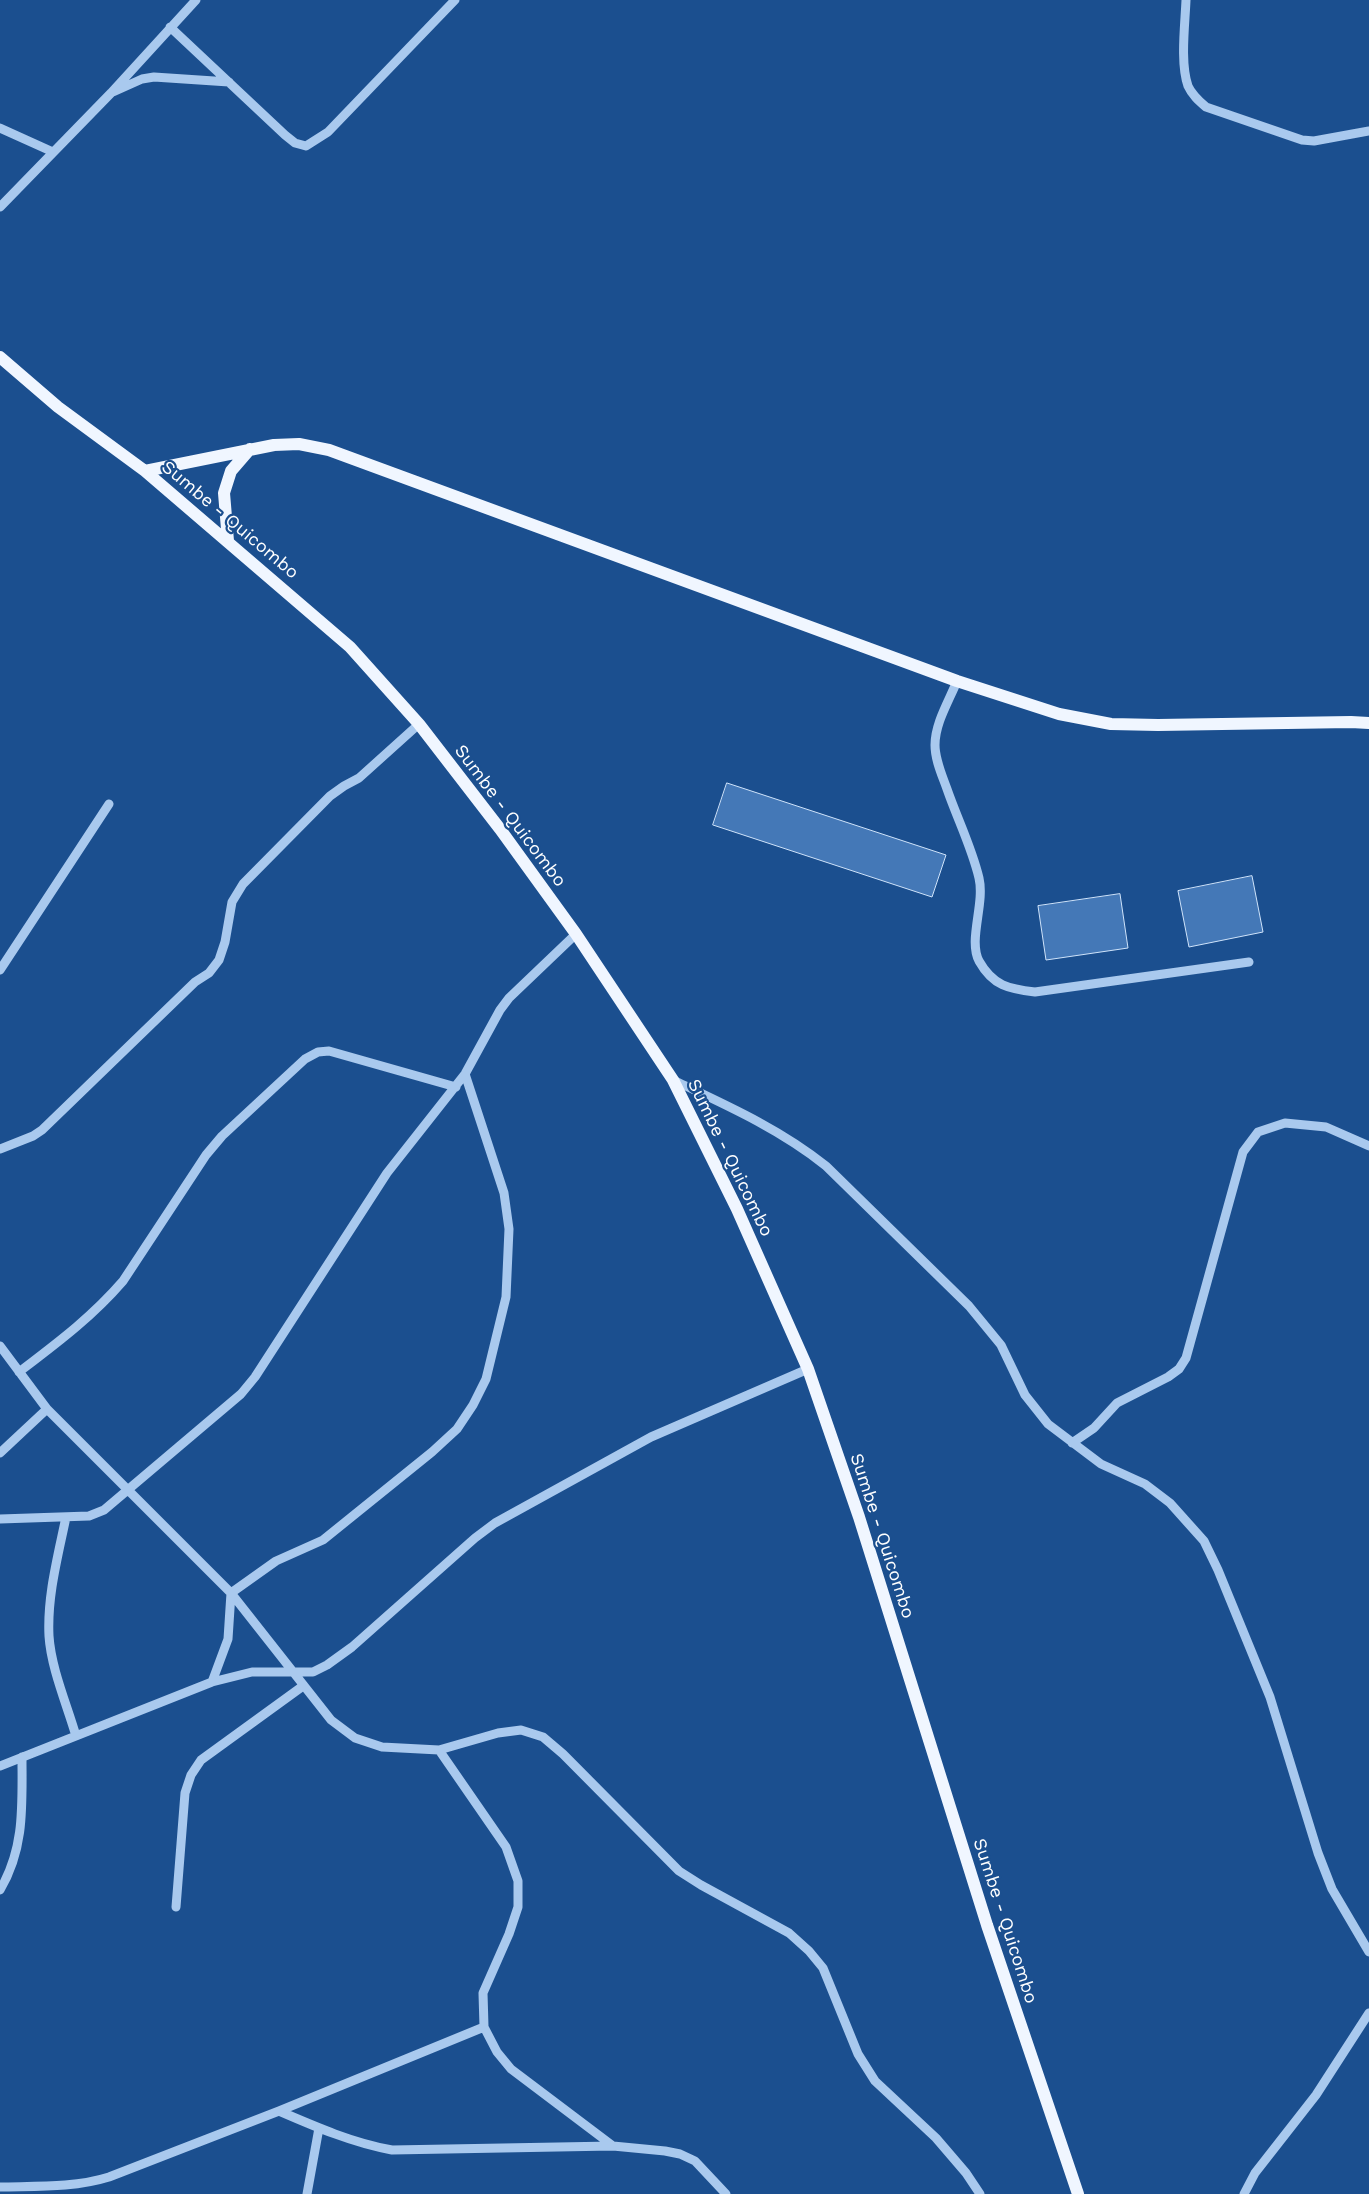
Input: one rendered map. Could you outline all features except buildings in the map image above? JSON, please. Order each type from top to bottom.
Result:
[{"type":"main road","name":"Sumbe - Quicombo","points":[[0,357],[58,406],[145,471],[350,647],[419,724],[500,829],[576,934],[673,1080],[737,1209],[808,1369],[859,1517],[987,1925],[1078,2194]]},
{"type":"main road","points":[[145,471],[274,445],[299,444],[329,450],[957,681],[1059,714],[1111,724],[1158,726],[1369,723]]},
{"type":"main road","points":[[228,541],[224,493],[231,471],[250,449]]},
{"type":"street","points":[[0,208],[111,93],[196,0]]},
{"type":"street","points":[[170,27],[285,135],[295,143],[306,146],[328,132],[455,0]]},
{"type":"street","points":[[1186,0],[1185,68],[1188,87],[1196,98],[1206,106],[1302,140],[1314,140],[1369,131]]},
{"type":"street","points":[[111,93],[142,79],[154,77],[229,82]]},
{"type":"street","points":[[0,128],[53,152]]},
{"type":"street","points":[[957,681],[938,725],[935,745],[940,769],[979,879],[981,903],[975,948],[978,959],[996,982],[1011,989],[1036,992],[1249,962]]},
{"type":"street","points":[[0,1149],[33,1136],[42,1130],[195,982],[209,973],[219,960],[225,942],[232,902],[244,884],[330,796],[359,778],[419,724]]},
{"type":"street","points":[[0,970],[109,804]]},
{"type":"street","points":[[0,1519],[89,1516],[104,1510],[248,1386],[387,1173],[465,1074],[500,1010],[509,998],[576,934]]},
{"type":"street","points":[[20,1372],[88,1319],[108,1299],[123,1281],[206,1155],[222,1136],[305,1059],[318,1052],[329,1051],[456,1087]]},
{"type":"street","points":[[231,1593],[276,1561],[323,1540],[432,1452],[457,1429],[473,1405],[486,1379],[506,1297],[509,1229],[504,1193],[465,1074]]},
{"type":"street","points":[[673,1080],[756,1120],[811,1154],[826,1166],[969,1306],[988,1328],[1002,1345],[1025,1395],[1048,1424],[1101,1464],[1145,1484],[1170,1503],[1204,1541],[1270,1697],[1318,1853],[1332,1889],[1369,1952]]},
{"type":"street","points":[[1072,1443],[1094,1428],[1117,1403],[1168,1377],[1178,1369],[1186,1358],[1243,1152],[1258,1132],[1285,1123],[1326,1126],[1369,1146]]},
{"type":"street","points":[[0,1346],[47,1409],[231,1593],[331,1720],[355,1738],[382,1747],[439,1750],[498,1733],[520,1730],[543,1737],[563,1754],[680,1871],[701,1885],[789,1933],[809,1952],[822,1968],[858,2054],[875,2081],[936,2138],[966,2173],[980,2194]]},
{"type":"street","points":[[0,1766],[212,1682],[252,1672],[313,1672],[327,1665],[352,1647],[475,1538],[495,1523],[651,1436],[808,1369]]},
{"type":"street","points":[[0,1453],[47,1409]]},
{"type":"street","points":[[66,1517],[51,1596],[49,1636],[52,1655],[76,1736]]},
{"type":"street","points":[[212,1682],[228,1639],[231,1593]]},
{"type":"street","points":[[176,1907],[185,1793],[191,1775],[201,1760],[303,1686]]},
{"type":"street","points":[[439,1750],[506,1847],[518,1881],[518,1906],[509,1934],[483,1993],[484,2027],[497,2052],[511,2069],[614,2146]]},
{"type":"street","points":[[0,1890],[8,1877],[22,1829],[22,1758]]},
{"type":"street","points":[[1244,2194],[1255,2173],[1316,2095],[1369,2013]]},
{"type":"street","points":[[0,2188],[92,2182],[280,2111],[484,2027]]},
{"type":"street","points":[[280,2111],[319,2128],[372,2146],[392,2150],[614,2146],[680,2154],[695,2161],[726,2194]]},
{"type":"street","points":[[307,2194],[319,2128]]}]
